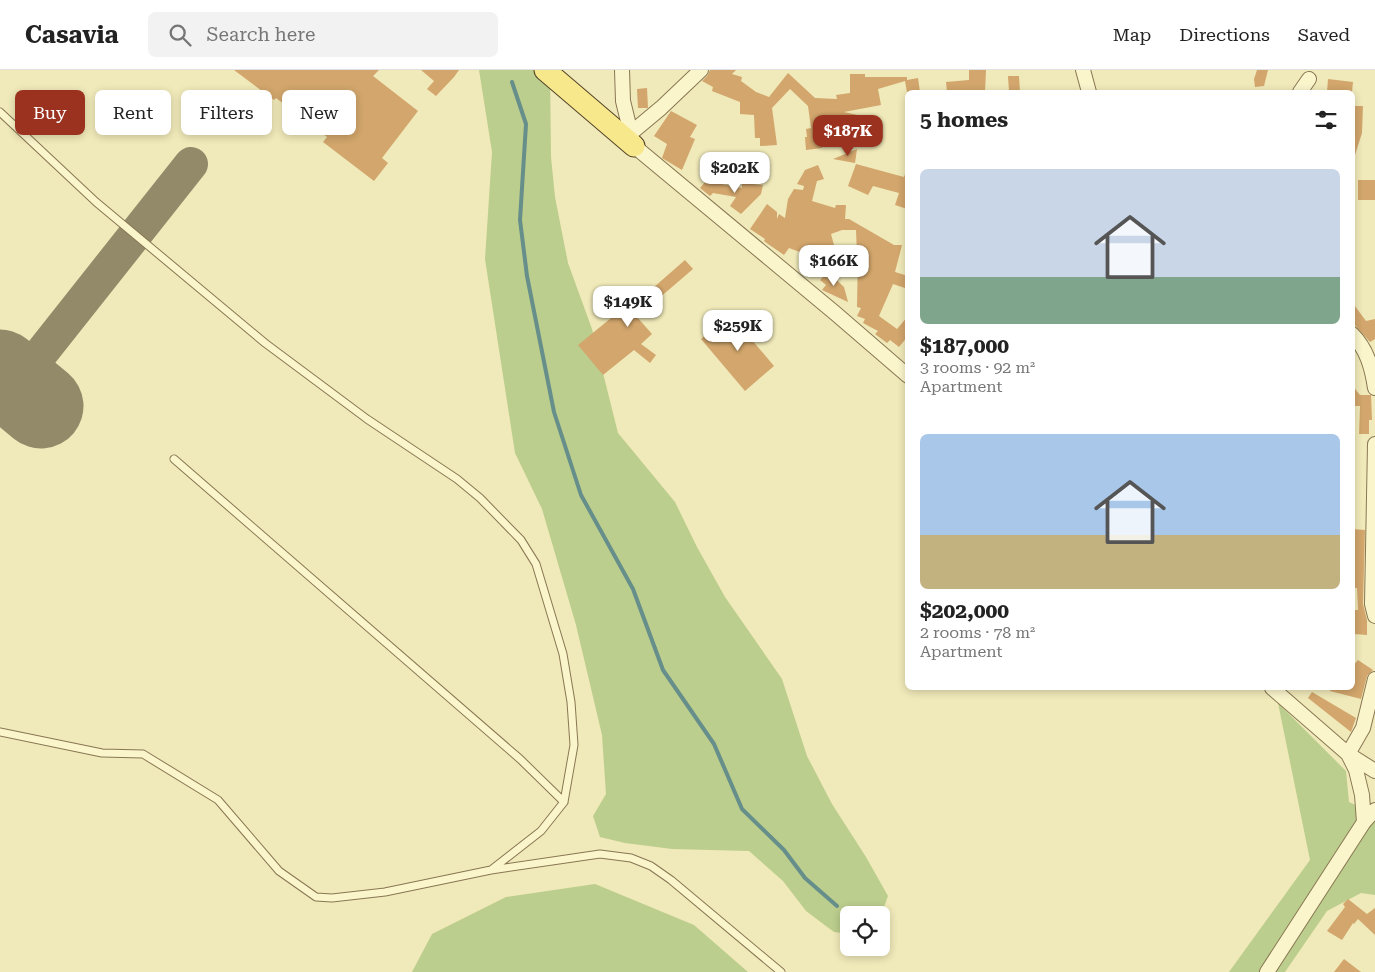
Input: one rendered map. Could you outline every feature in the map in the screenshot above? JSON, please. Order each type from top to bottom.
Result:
[{"type":"main road","points":[[545,70],[632,139]]},
{"type":"street","points":[[622,70],[621,86],[623,101],[632,139],[905,373]]},
{"type":"street","points":[[632,139],[701,70]]},
{"type":"street","points":[[1083,70],[1088,90]]},
{"type":"street","points":[[1301,90],[1309,79]]},
{"type":"street","points":[[1355,337],[1361,343],[1374,370],[1375,388]]},
{"type":"street","points":[[1375,444],[1372,604],[1375,616]]},
{"type":"street","points":[[1348,754],[1363,728],[1375,679]]},
{"type":"street","points":[[1274,690],[1348,754],[1375,771]]},
{"type":"street","points":[[1348,754],[1356,770],[1362,795],[1364,822]]},
{"type":"street","points":[[1267,972],[1364,822],[1375,810]]},
{"type":"lane","points":[[0,112],[96,202],[250,330],[367,419],[457,479],[480,498],[521,540],[536,564],[563,654],[574,745],[564,802],[540,831],[490,870]]},
{"type":"lane","points":[[174,459],[513,752],[564,802]]},
{"type":"lane","points":[[0,732],[102,753],[143,754],[218,800],[279,871],[316,898],[385,892],[490,870],[600,854],[631,858],[651,866],[670,880],[781,972]]},
{"type":"green space","points":[[479,70],[550,70],[551,157],[555,197],[568,263],[592,329],[618,433],[675,502],[725,597],[782,679],[807,756],[832,804],[888,896],[884,906],[840,906],[840,933],[834,932],[806,911],[783,881],[749,851],[672,849],[625,843],[600,837],[593,816],[606,794],[602,735],[576,625],[542,509],[515,453],[485,259],[492,152]]},
{"type":"green space","points":[[1278,703],[1346,771],[1349,802],[1375,814],[1375,895],[1361,893],[1327,911],[1285,972],[1229,972],[1310,860]]},
{"type":"green space","points":[[595,884],[694,925],[748,972],[412,972],[432,934],[506,897]]},
{"type":"building","points":[[234,70],[379,70],[373,76],[418,111],[382,158],[388,163],[374,181],[323,142],[327,137],[324,135],[356,135],[356,90],[282,90],[282,103],[276,98],[274,100],[272,98],[272,90],[261,90]]},
{"type":"building","points":[[421,70],[459,70],[436,96],[427,89],[434,81]]},
{"type":"building","points":[[710,70],[736,70],[732,74],[742,77],[741,81],[756,92],[769,97],[788,73],[815,98],[837,99],[836,95],[850,93],[850,74],[865,74],[865,77],[907,77],[907,80],[918,78],[920,90],[907,90],[905,81],[878,89],[881,105],[844,112],[880,120],[878,129],[822,127],[822,148],[806,150],[806,129],[811,128],[808,106],[790,89],[772,108],[777,145],[760,146],[760,138],[755,138],[754,115],[740,114],[740,102],[712,91],[713,87],[702,81]]},
{"type":"building","points":[[969,70],[986,70],[985,90],[947,90],[946,82],[969,80]]},
{"type":"building","points":[[1257,70],[1268,70],[1264,86],[1255,87],[1254,79]]},
{"type":"building","points":[[1008,76],[1019,76],[1020,90],[1009,90]]},
{"type":"building","points":[[1328,79],[1353,82],[1352,90],[1327,90]]},
{"type":"building","points":[[647,88],[648,108],[638,108],[637,89]]},
{"type":"building","points":[[1355,106],[1363,106],[1362,133],[1355,155]]},
{"type":"building","points":[[671,111],[697,125],[690,137],[695,139],[682,170],[662,158],[667,144],[654,136]]},
{"type":"building","points":[[857,149],[855,163],[833,159]]},
{"type":"building","points":[[856,164],[904,177],[905,174],[905,208],[895,205],[899,193],[873,186],[868,195],[848,186]]},
{"type":"building","points":[[818,165],[824,179],[817,181],[812,201],[835,208],[836,205],[846,205],[845,219],[849,219],[894,245],[902,245],[895,272],[905,275],[905,288],[893,284],[879,316],[897,329],[905,320],[905,340],[899,347],[890,340],[887,343],[875,334],[878,331],[863,323],[865,319],[857,316],[861,308],[857,307],[858,254],[856,230],[842,230],[831,234],[838,260],[828,262],[826,256],[813,257],[789,248],[784,255],[750,229],[767,204],[777,212],[777,219],[779,214],[785,218],[788,199],[794,189],[803,190],[804,186],[797,184],[805,170]]},
{"type":"building","points":[[1358,180],[1375,180],[1375,200],[1358,200]]},
{"type":"building","points":[[706,181],[742,188],[742,183],[763,185],[761,194],[741,214],[730,206],[736,197],[713,193],[710,196],[700,188]]},
{"type":"building","points":[[685,260],[693,269],[637,317],[652,334],[641,344],[656,355],[650,363],[634,350],[603,375],[578,345],[627,305],[630,308]]},
{"type":"building","points":[[828,272],[844,287],[848,302],[822,290],[826,285],[820,280]]},
{"type":"building","points":[[1355,306],[1366,321],[1375,319],[1375,339],[1370,342],[1355,325]]},
{"type":"building","points":[[730,314],[774,366],[745,391],[701,339]]},
{"type":"building","points":[[1355,389],[1360,395],[1371,395],[1372,420],[1369,420],[1369,434],[1359,434],[1360,406],[1355,406]]},
{"type":"building","points":[[1355,529],[1365,530],[1363,604],[1367,620],[1367,635],[1355,634],[1355,610],[1358,610],[1357,588],[1355,588]]},
{"type":"building","points":[[1358,660],[1373,670],[1367,676],[1361,699],[1330,691],[1355,690],[1355,664]]},
{"type":"building","points":[[1312,692],[1356,718],[1351,732],[1308,698]]},
{"type":"building","points":[[1348,899],[1367,914],[1375,908],[1375,935],[1358,919],[1353,923],[1342,940],[1327,931],[1345,907],[1343,904]]},
{"type":"building","points":[[1344,959],[1361,972],[1334,972]]},
{"type":"waterway","points":[[512,82],[526,124],[520,220],[527,276],[554,412],[581,495],[633,589],[663,670],[714,744],[742,809],[784,850],[805,878],[837,906]]},
{"type":"taxiway","points":[[16,385],[191,164]]},
{"type":"runway","points":[[0,372],[41,406]]}]
